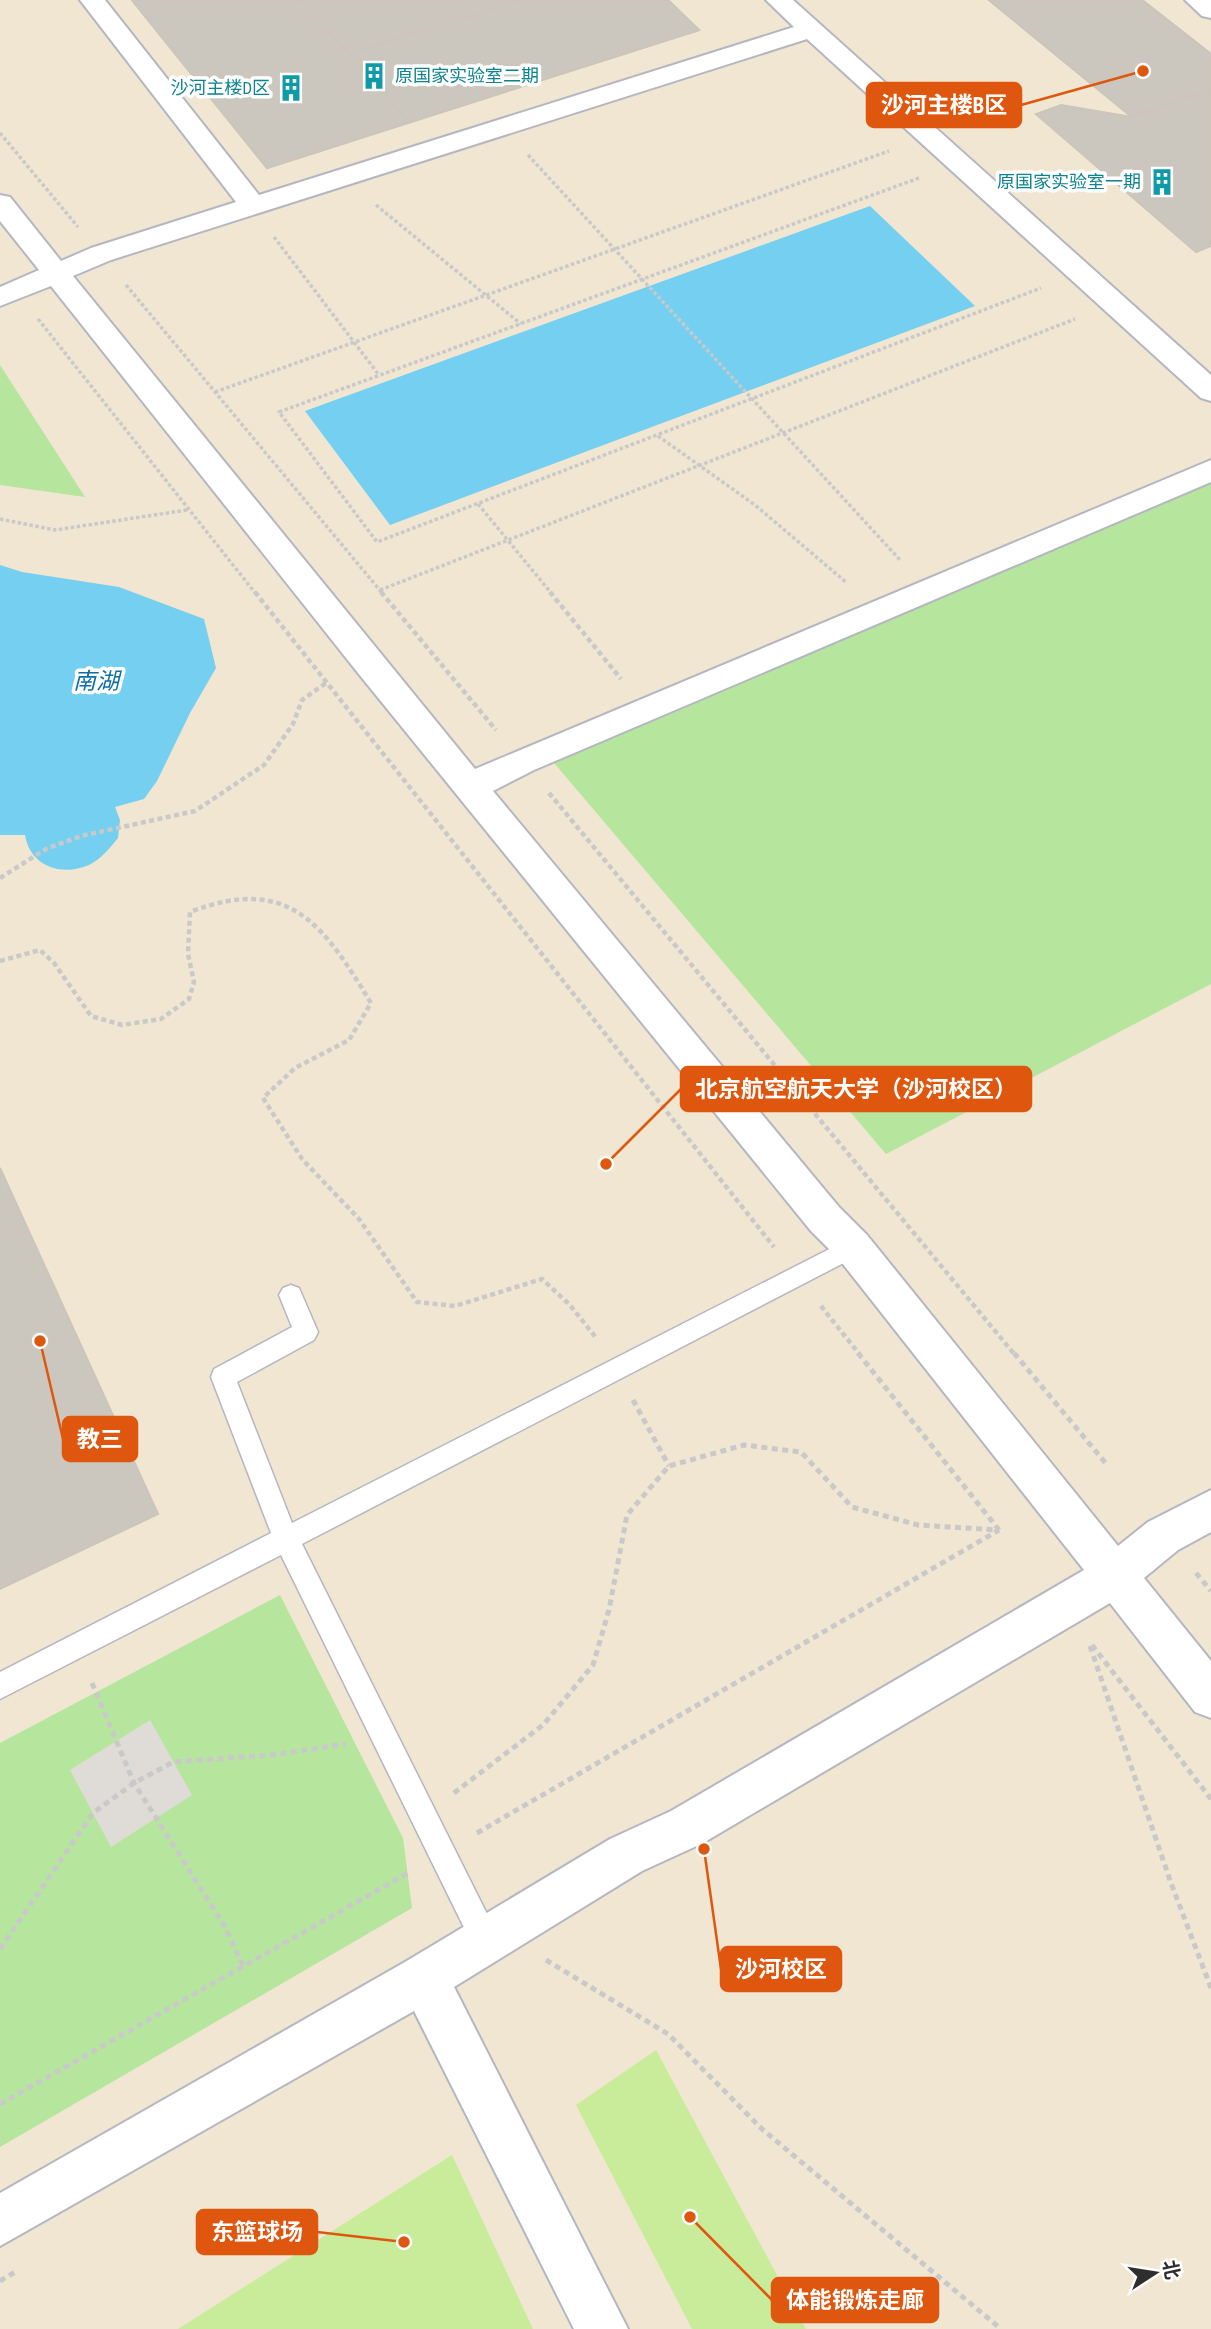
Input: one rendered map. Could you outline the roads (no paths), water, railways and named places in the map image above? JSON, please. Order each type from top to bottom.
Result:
[{"type":"street","points":[[92,0],[253,206]]},
{"type":"street","points":[[778,0],[1211,391]]},
{"type":"street","points":[[1197,0],[1211,11]]},
{"type":"street","points":[[8,294],[58,275],[101,254],[811,30]]},
{"type":"street","points":[[0,203],[470,787],[825,1219],[853,1247],[1211,1696]]},
{"type":"street","points":[[470,787],[522,761],[1211,470]]},
{"type":"street","points":[[0,2221],[486,1942],[626,1855],[687,1827],[1063,1609],[1116,1574],[1163,1536],[1211,1510]]},
{"type":"street","points":[[422,1979],[446,2018],[602,2329]]},
{"type":"lane","points":[[0,1686],[853,1247]]},
{"type":"lane","points":[[291,1295],[306,1332],[223,1377],[285,1537],[486,1942]]},
{"type":"water","points":[[870,206],[975,306],[390,525],[305,411]]},
{"type":"water","name":"南湖","points":[[0,565],[22,572],[119,587],[204,619],[216,668],[190,713],[157,781],[144,799],[115,807],[120,820],[118,838],[89,865],[68,870],[48,866],[33,854],[25,835],[0,835]]},
{"type":"place","name":"沙河主楼B区","points":[[1143,71]]},
{"type":"place","name":"原国家实验室二期","points":[[374,76]]},
{"type":"place","name":"沙河主楼D区","points":[[291,88]]},
{"type":"place","name":"原国家实验室一期","points":[[1162,182]]},
{"type":"place","name":"北京航空航天大学（沙河校区）","points":[[606,1164]]},
{"type":"place","name":"教三","points":[[40,1341]]},
{"type":"place","name":"沙河校区","points":[[704,1849]]},
{"type":"place","name":"体能锻炼走廊","points":[[690,2217]]},
{"type":"place","name":"东篮球场","points":[[404,2242]]}]
